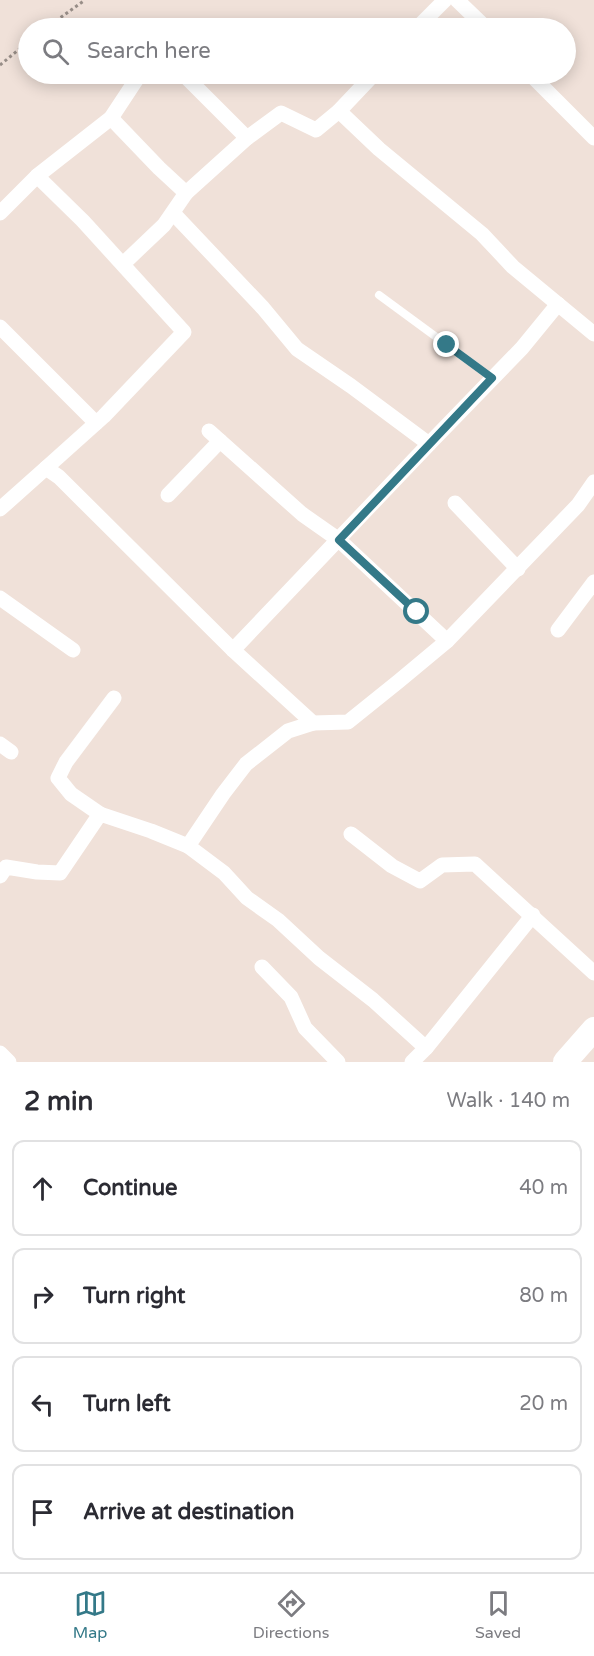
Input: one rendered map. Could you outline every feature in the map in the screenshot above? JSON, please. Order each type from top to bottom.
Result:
[{"type":"highway","points":[[565,1062],[594,1029]]},
{"type":"street","points":[[427,18],[445,0]]},
{"type":"street","points":[[457,0],[476,18]]},
{"type":"street","points":[[0,213],[37,176],[111,118],[133,84]]},
{"type":"street","points":[[193,84],[247,138]]},
{"type":"street","points":[[123,264],[164,225],[186,193],[247,138],[281,113],[316,130],[339,111],[365,84]]},
{"type":"street","points":[[540,84],[594,138]]},
{"type":"street","points":[[339,111],[380,149],[482,234],[513,267],[594,334]]},
{"type":"street","points":[[111,118],[186,193]]},
{"type":"street","points":[[0,509],[96,423],[184,332],[123,264],[37,176]]},
{"type":"street","points":[[173,213],[263,308],[297,349],[429,444]]},
{"type":"street","points":[[233,651],[522,348],[558,304]]},
{"type":"street","points":[[0,327],[96,423]]},
{"type":"street","points":[[168,495],[214,436],[302,514],[339,540],[447,641]]},
{"type":"street","points":[[46,468],[59,477],[96,512],[233,651],[313,723]]},
{"type":"street","points":[[188,846],[246,764],[288,731],[313,723],[348,722],[447,641],[518,570],[578,505],[594,482]]},
{"type":"street","points":[[456,503],[518,570]]},
{"type":"street","points":[[558,630],[594,582]]},
{"type":"street","points":[[0,598],[73,650]]},
{"type":"street","points":[[114,698],[66,762],[58,778],[71,794],[100,814],[188,846],[224,873],[248,898],[278,920],[319,958],[373,1000],[426,1048]]},
{"type":"street","points":[[1,871],[6,867],[60,873],[100,814]]},
{"type":"street","points":[[351,834],[392,866],[420,881],[442,865],[475,864],[594,973]]},
{"type":"street","points":[[412,1062],[426,1048],[533,915]]},
{"type":"street","points":[[262,967],[291,997],[305,1028],[338,1062]]},
{"type":"street","points":[[0,1053],[9,1062]]},
{"type":"lane","points":[[379,295],[492,378]]},
{"type":"path","points":[[60,18],[85,0]]},
{"type":"path","points":[[0,65],[18,50]]},
{"type":"route","points":[[417,612],[339,540],[492,378],[447,345]]}]
